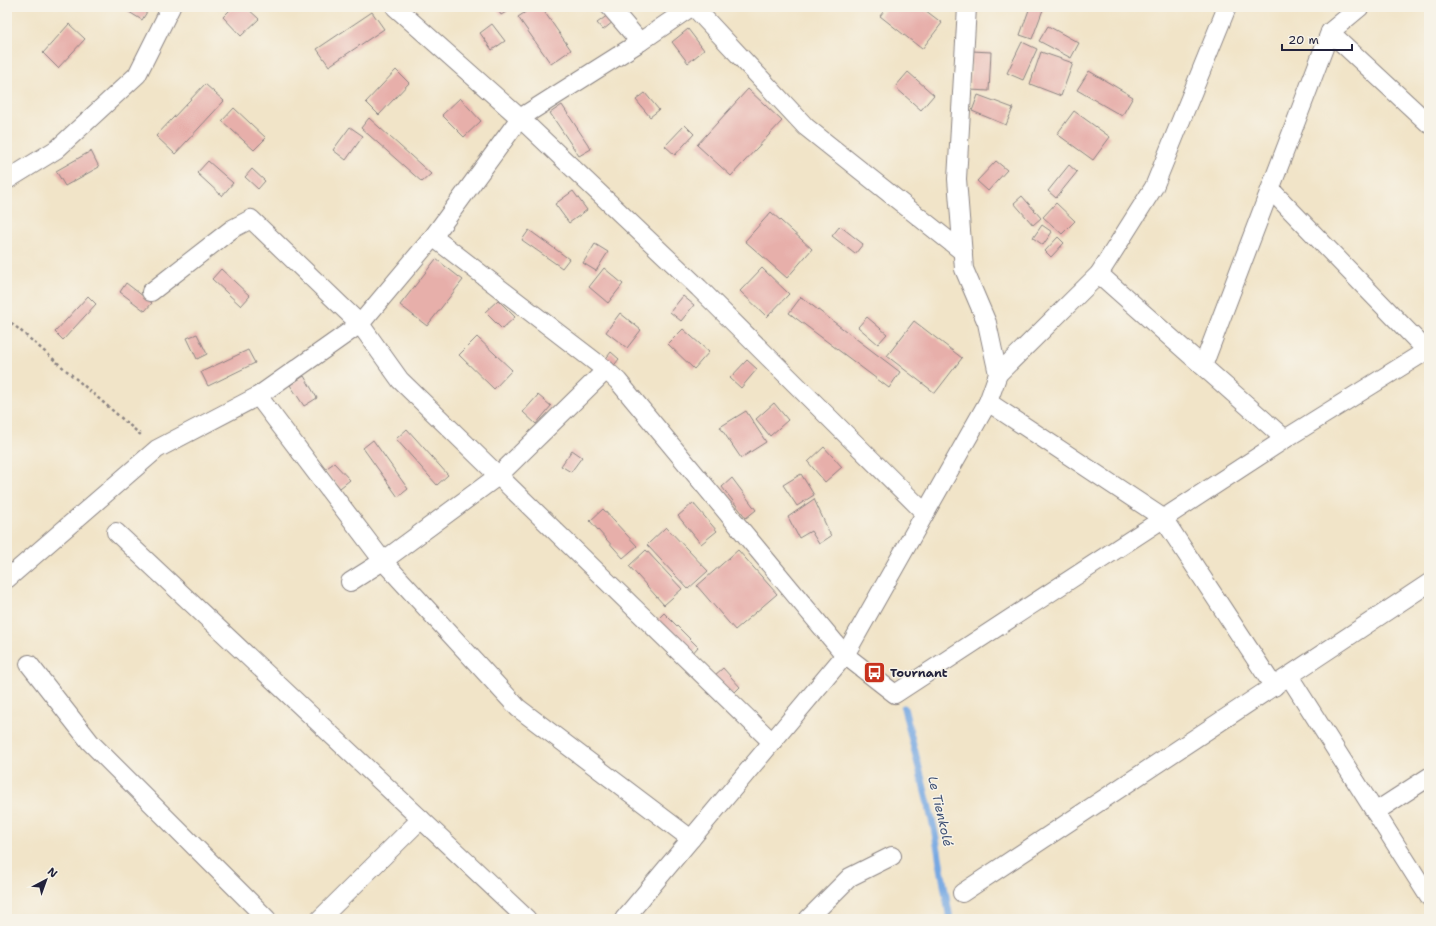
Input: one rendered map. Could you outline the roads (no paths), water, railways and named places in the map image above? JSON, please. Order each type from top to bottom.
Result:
[{"type":"street","points":[[7,180],[57,149],[137,75],[171,7]]},
{"type":"street","points":[[395,7],[520,118],[699,288],[925,513]]},
{"type":"street","points":[[610,7],[640,42]]},
{"type":"street","points":[[7,579],[157,449],[258,396],[360,324],[433,237],[520,118],[640,42],[691,7]]},
{"type":"street","points":[[694,7],[806,127],[963,252]]},
{"type":"street","points":[[967,7],[957,179],[964,269],[987,323],[998,374]]},
{"type":"street","points":[[624,919],[845,655],[988,402],[998,374],[1099,274],[1154,187],[1227,7]]},
{"type":"street","points":[[1203,366],[1330,32],[1360,7]]},
{"type":"street","points":[[1330,32],[1429,124]]},
{"type":"street","points":[[433,237],[606,370],[618,381],[845,655],[895,694],[1285,439],[1428,352],[1271,190]]},
{"type":"street","points":[[151,292],[232,229],[252,219],[360,324],[400,380],[772,742]]},
{"type":"street","points":[[1099,274],[1285,439]]},
{"type":"street","points":[[350,582],[383,561],[498,476],[606,370]]},
{"type":"street","points":[[258,396],[383,561],[518,708],[691,839]]},
{"type":"street","points":[[988,402],[1163,518],[1274,686]]},
{"type":"street","points":[[116,532],[527,919]]},
{"type":"street","points":[[962,893],[1429,583]]},
{"type":"street","points":[[29,664],[90,742],[267,919]]},
{"type":"street","points":[[1289,676],[1429,897]]},
{"type":"street","points":[[1375,812],[1429,777]]},
{"type":"street","points":[[320,919],[421,819]]},
{"type":"street","points":[[808,919],[850,877],[892,856]]},
{"type":"waterway","name":"Le Tienkolé","points":[[904,708],[934,828],[950,919]]},
{"type":"place","name":"Tournant","points":[[875,673]]}]
